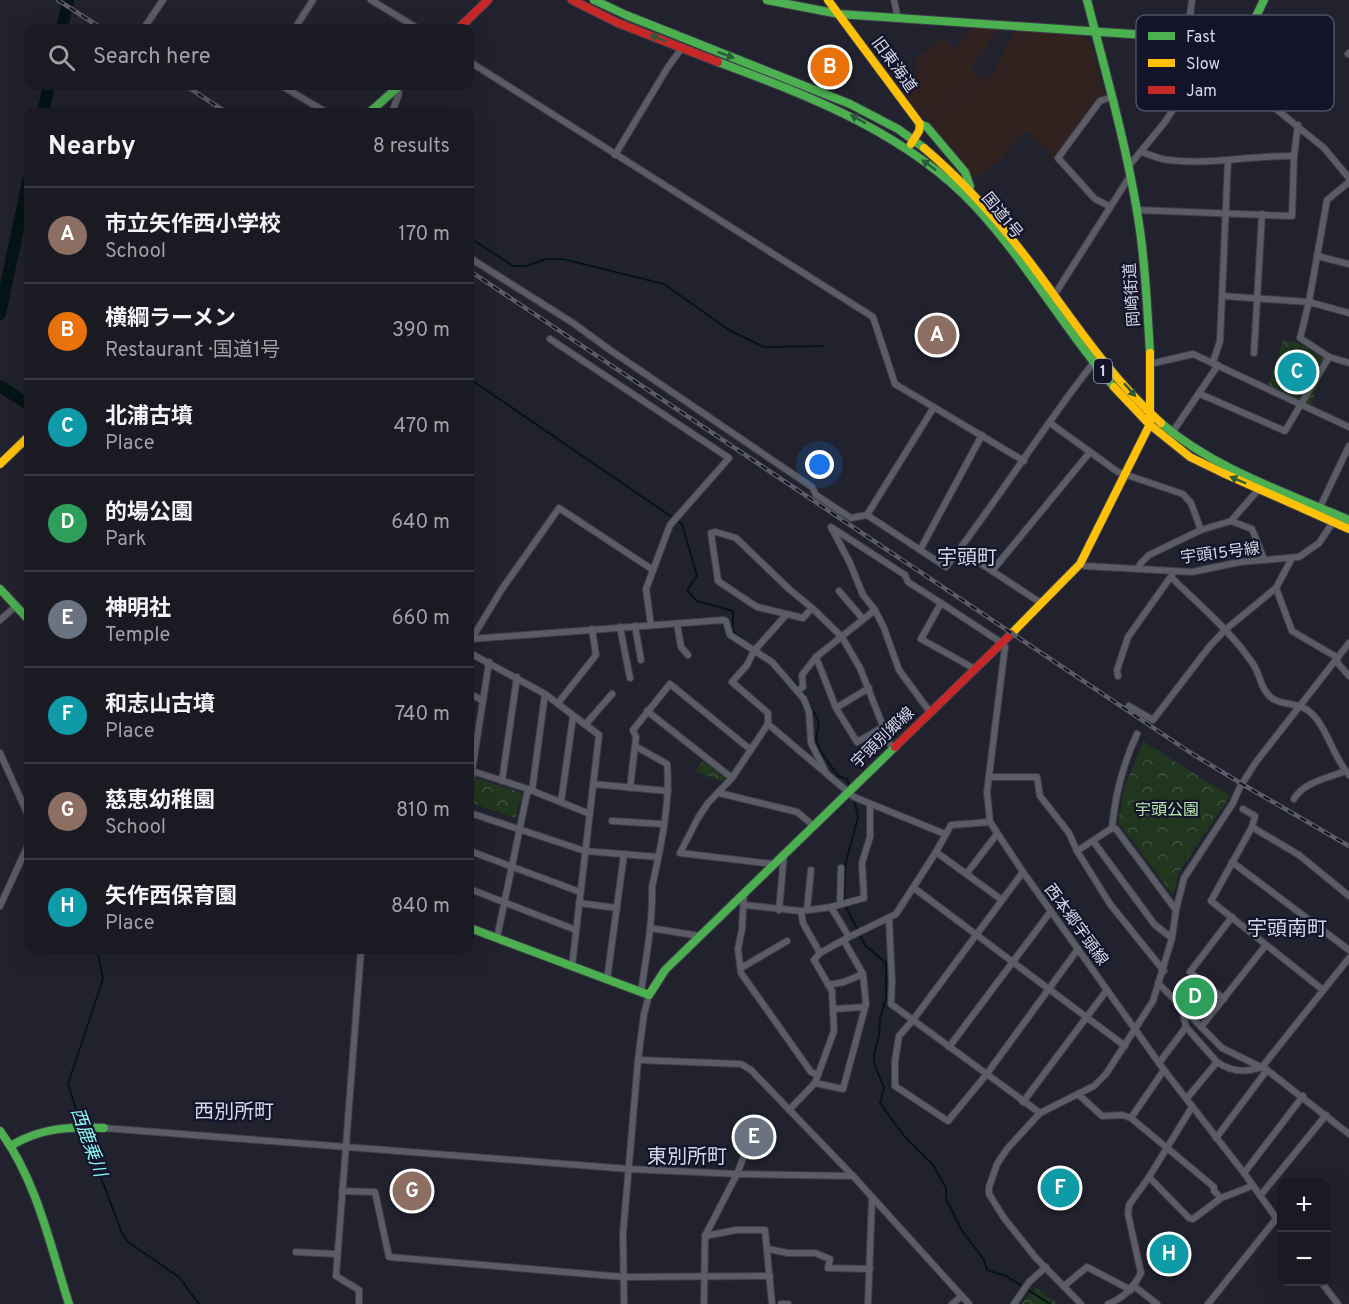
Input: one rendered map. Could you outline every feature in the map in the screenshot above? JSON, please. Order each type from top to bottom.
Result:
[{"type":"main road","points":[[463,24],[488,0]]},
{"type":"main road","name":"国道1号","points":[[572,0],[682,48],[851,115],[908,149],[968,196],[997,229],[1120,395],[1172,444],[1212,469],[1349,529]]},
{"type":"main road","name":"国道1号","points":[[594,0],[626,15],[832,96],[883,120],[914,140],[970,188],[1009,233],[1100,355],[1150,413],[1172,433],[1210,458],[1349,520]]},
{"type":"main road","points":[[767,0],[840,14],[1136,34]]},
{"type":"main road","name":"旧東海道","points":[[828,0],[920,124],[927,127],[965,172],[970,188]]},
{"type":"main road","name":"岡崎街道","points":[[1087,0],[1112,97],[1137,210],[1145,267],[1150,413]]},
{"type":"main road","points":[[1257,15],[1264,0]]},
{"type":"main road","points":[[374,108],[394,90]]},
{"type":"main road","points":[[908,149],[920,124]]},
{"type":"main road","name":"宇頭別郷線","points":[[773,864],[1080,564],[1150,424],[1150,413]]},
{"type":"main road","points":[[0,464],[24,441]]},
{"type":"main road","points":[[0,589],[24,615]]},
{"type":"main road","points":[[474,929],[645,994],[665,970],[773,864]]},
{"type":"main road","points":[[12,1145],[22,1138],[48,1129],[104,1128]]},
{"type":"main road","points":[[0,1131],[12,1145],[34,1197],[69,1304]]},
{"type":"street","points":[[147,24],[163,0]]},
{"type":"street","points":[[297,24],[313,0]]},
{"type":"street","points":[[371,0],[410,24]]},
{"type":"street","points":[[894,0],[898,19]]},
{"type":"street","points":[[1190,15],[1192,0]]},
{"type":"street","points":[[615,155],[682,48]]},
{"type":"street","points":[[474,65],[873,317],[895,384],[1024,461]]},
{"type":"street","points":[[289,90],[319,108]]},
{"type":"street","points":[[394,108],[398,90]]},
{"type":"street","points":[[1109,206],[1095,199],[1058,158],[1100,101],[1112,97]]},
{"type":"street","points":[[1055,294],[1129,172],[1171,111]]},
{"type":"street","points":[[1279,111],[1324,148],[1349,178]]},
{"type":"street","points":[[1137,210],[1292,216],[1294,214],[1294,156],[1298,125]]},
{"type":"street","points":[[1142,152],[1168,160],[1228,160],[1273,155],[1294,156]]},
{"type":"street","points":[[1172,433],[1200,394],[1216,363],[1220,341],[1228,160]]},
{"type":"street","points":[[1349,182],[1327,200],[1309,302],[1300,338],[1329,357],[1349,363]]},
{"type":"street","points":[[1254,353],[1262,214]]},
{"type":"street","points":[[1317,256],[1349,264]]},
{"type":"street","points":[[474,261],[573,323],[812,487],[816,495],[851,518],[867,515],[946,567],[1095,361]]},
{"type":"street","points":[[1222,296],[1309,302],[1349,313]]},
{"type":"street","points":[[550,339],[729,458],[670,525],[646,589],[651,625]]},
{"type":"street","points":[[1150,364],[1193,354],[1349,427]]},
{"type":"street","points":[[1200,394],[1285,431],[1329,357]]},
{"type":"street","points":[[867,515],[934,407]]},
{"type":"street","points":[[1050,423],[1118,472],[1183,494],[1191,503],[1201,530]]},
{"type":"street","points":[[920,550],[982,435]]},
{"type":"street","points":[[1320,507],[1349,446]]},
{"type":"street","points":[[992,570],[1090,452]]},
{"type":"street","points":[[1341,459],[1349,463]]},
{"type":"street","points":[[1138,569],[1149,555],[1201,530],[1231,521],[1258,489]]},
{"type":"street","points":[[474,635],[559,508],[653,570]]},
{"type":"street","points":[[1231,521],[1252,529],[1264,560]]},
{"type":"street","points":[[1129,706],[1153,720],[1209,647],[1225,630],[1276,588],[1295,558],[1319,543],[1333,522]]},
{"type":"street","points":[[930,712],[899,670],[884,628],[875,610],[863,595],[850,562],[831,526],[905,575],[908,582],[1005,639]]},
{"type":"street","points":[[812,608],[803,618],[757,607],[718,581],[711,533],[716,532],[736,538],[789,589],[812,608],[842,637],[869,688],[892,749]]},
{"type":"street","points":[[960,550],[1041,603]]},
{"type":"street","name":"宇頭15号線","points":[[1080,564],[1172,574],[1240,562],[1295,558]]},
{"type":"street","points":[[1118,676],[1117,670],[1128,637],[1172,574],[1225,630],[1254,665],[1262,687],[1274,699],[1300,705],[1311,712],[1347,773],[1317,782],[1295,795],[1294,799]]},
{"type":"street","points":[[1276,588],[1292,631],[1317,644],[1337,660],[1349,676]]},
{"type":"street","points":[[839,591],[863,620]]},
{"type":"street","points":[[941,603],[921,639],[975,669]]},
{"type":"street","points":[[0,619],[16,606]]},
{"type":"street","points":[[800,688],[802,675],[816,657],[875,610]]},
{"type":"street","points":[[773,864],[680,853],[693,825],[708,803],[732,778],[768,724],[768,713],[732,682],[747,665],[754,651],[786,615]]},
{"type":"street","points":[[474,641],[621,627],[726,621],[730,635],[772,662],[800,688],[809,712],[811,743],[826,773]]},
{"type":"street","points":[[677,624],[681,647],[688,655]]},
{"type":"street","points":[[635,626],[641,660]]},
{"type":"street","points":[[621,627],[630,678]]},
{"type":"street","points":[[558,703],[596,655],[592,630]]},
{"type":"street","name":"西本郷宇頭線","points":[[1005,639],[987,792],[990,822],[1164,1070],[1260,1196]]},
{"type":"street","points":[[1081,1304],[1004,1218],[989,1194],[989,1187],[997,1164],[1007,1149],[1040,1113],[1101,1080],[1125,1046],[1153,1001],[1164,971],[1184,878],[1233,803],[1256,762],[1349,643]]},
{"type":"street","points":[[474,655],[545,694],[599,735],[572,966]]},
{"type":"street","points":[[816,657],[836,708],[857,742],[883,727]]},
{"type":"street","points":[[474,756],[489,662]]},
{"type":"street","points":[[502,781],[517,677]]},
{"type":"street","points":[[630,788],[636,737],[633,730],[670,684],[751,750]]},
{"type":"street","points":[[836,708],[869,688]]},
{"type":"street","points":[[497,938],[519,829],[530,790],[545,694]]},
{"type":"street","points":[[585,725],[612,694]]},
{"type":"street","points":[[474,696],[482,700]]},
{"type":"street","points":[[647,711],[732,778]]},
{"type":"street","points":[[561,802],[573,717]]},
{"type":"street","points":[[768,724],[847,792],[870,805],[945,834]]},
{"type":"street","points":[[1077,851],[1112,828],[1115,801],[1126,756],[1137,734]]},
{"type":"street","points":[[624,1304],[623,1234],[644,1014],[652,887],[668,791],[667,764],[635,746]]},
{"type":"street","points":[[0,753],[24,805]]},
{"type":"street","points":[[474,775],[530,790],[590,814]]},
{"type":"street","points":[[990,777],[1037,777],[1040,796],[1069,833],[1077,851],[1110,904],[1164,971]]},
{"type":"street","points":[[593,784],[668,791]]},
{"type":"street","points":[[719,793],[797,812],[814,826]]},
{"type":"street","points":[[744,905],[779,910],[804,910],[831,907],[864,898],[862,863],[870,837],[870,805]]},
{"type":"street","points":[[1243,809],[1255,816],[1252,827],[1211,901],[1323,990]]},
{"type":"street","points":[[474,814],[585,851],[658,857]]},
{"type":"street","points":[[612,820],[663,824]]},
{"type":"street","points":[[789,1110],[815,1083],[834,1031],[835,1009],[832,992],[814,960],[820,954],[896,914],[951,825],[990,822]]},
{"type":"street","points":[[1252,827],[1299,855],[1348,893]]},
{"type":"street","points":[[1112,828],[1116,830],[1176,910]]},
{"type":"street","points":[[967,873],[997,834]]},
{"type":"street","points":[[1093,841],[1155,925],[1172,938]]},
{"type":"street","points":[[936,852],[1002,900]]},
{"type":"street","points":[[474,853],[580,892]]},
{"type":"street","points":[[0,906],[24,854]]},
{"type":"street","points":[[607,980],[624,854]]},
{"type":"street","points":[[779,910],[784,855]]},
{"type":"street","points":[[1232,862],[1349,950]]},
{"type":"street","points":[[840,904],[841,868]]},
{"type":"street","points":[[811,870],[803,922],[820,954]]},
{"type":"street","points":[[1023,872],[977,936],[899,1036],[895,1061],[895,1086],[948,1121],[986,1075],[1078,949]]},
{"type":"street","points":[[914,888],[1125,1046]]},
{"type":"street","points":[[474,891],[576,930]]},
{"type":"street","points":[[744,894],[738,949],[741,973],[811,1072],[818,1075]]},
{"type":"street","points":[[579,903],[617,908]]},
{"type":"street","points":[[815,1083],[843,1089],[865,1007],[863,974],[831,907]]},
{"type":"street","points":[[949,1047],[1051,911]]},
{"type":"street","points":[[1224,999],[1190,972],[1232,917]]},
{"type":"street","points":[[889,918],[891,1004],[1040,1113]]},
{"type":"street","points":[[650,928],[700,936]]},
{"type":"street","points":[[741,968],[787,941]]},
{"type":"street","points":[[1201,1027],[1266,945]]},
{"type":"street","points":[[358,1304],[359,1290],[336,1276],[336,1254],[361,954]]},
{"type":"street","points":[[1216,1138],[1265,1068],[1349,958]]},
{"type":"street","points":[[828,985],[844,982],[863,974]]},
{"type":"street","points":[[1158,983],[1222,1048],[1265,1068],[1349,1134]]},
{"type":"street","points":[[1023,1102],[1107,990]]},
{"type":"street","points":[[835,1009],[865,1007]]},
{"type":"street","points":[[1182,1007],[1186,1027],[1217,1062],[1232,1070],[1252,1071],[1265,1068]]},
{"type":"street","points":[[1160,1063],[1186,1027]]},
{"type":"street","points":[[638,1060],[741,1064],[751,1070],[853,1176],[969,1304]]},
{"type":"street","points":[[1187,1098],[1217,1062]]},
{"type":"street","points":[[1131,1118],[1164,1070]]},
{"type":"street","points":[[1078,1094],[1102,1116],[1122,1115],[1131,1118],[1214,1187],[1214,1191],[1221,1198]]},
{"type":"street","points":[[1244,1173],[1302,1096]]},
{"type":"street","points":[[1108,1304],[1117,1301],[1132,1288],[1141,1273],[1129,1205],[1192,1107]]},
{"type":"street","points":[[1208,1304],[1276,1219],[1260,1196],[1326,1115]]},
{"type":"street","points":[[104,1128],[629,1169],[853,1176]]},
{"type":"street","points":[[705,1304],[705,1236],[737,1174],[751,1138]]},
{"type":"street","points":[[1149,1177],[1189,1218],[1193,1219],[1221,1198],[1252,1186]]},
{"type":"street","points":[[342,1191],[375,1192],[389,1257],[624,1277],[770,1276]]},
{"type":"street","points":[[868,1304],[872,1198]]},
{"type":"street","points":[[705,1236],[736,1230],[765,1230],[772,1304]]},
{"type":"street","points":[[768,1249],[789,1253],[815,1253],[830,1259],[828,1268],[870,1269]]},
{"type":"street","points":[[296,1252],[336,1254]]},
{"type":"street","points":[[1014,1304],[1029,1282],[1046,1267]]},
{"type":"street","points":[[1064,1286],[1087,1268],[1132,1288],[1157,1304]]},
{"type":"street","points":[[1325,1286],[1338,1304]]},
{"type":"street","points":[[952,1304],[962,1296]]},
{"type":"street","points":[[781,1304],[788,1304]]},
{"type":"shaded area","points":[[974,26],[999,28],[971,67],[980,77],[930,122],[926,116],[922,118],[897,87],[919,69],[914,61],[942,38],[954,49]]},
{"type":"shaded area","points":[[1015,30],[1082,34],[1091,41],[1104,96],[1098,98],[1054,158],[1027,131],[1015,140],[1004,157],[975,178],[929,124],[983,77],[990,80]]},
{"type":"green space","points":[[1283,341],[1298,343],[1328,361],[1310,406],[1268,386]]},
{"type":"green space","name":"宇頭公園","points":[[1143,741],[1230,796],[1179,872],[1173,895],[1118,822],[1124,789]]},
{"type":"green space","points":[[704,760],[725,778],[723,781],[695,772]]},
{"type":"green space","points":[[476,778],[523,793],[515,818],[474,804]]},
{"type":"green space","points":[[1189,976],[1217,1000],[1202,1019],[1174,993]]},
{"type":"green space","points":[[1036,1288],[1058,1304],[1021,1304]]},
{"type":"waterway","points":[[63,24],[68,0]]},
{"type":"waterway","points":[[44,108],[48,90]]},
{"type":"waterway","points":[[0,314],[24,200]]},
{"type":"waterway","points":[[474,241],[513,266],[526,266],[546,259],[563,259],[664,284],[729,330],[764,347],[823,346]]},
{"type":"waterway","points":[[474,382],[682,524],[697,576],[687,590],[697,601],[733,611],[733,632],[746,642]]},
{"type":"waterway","name":"西鹿乗川","points":[[0,386],[24,401]]},
{"type":"waterway","points":[[771,658],[804,693],[819,722],[816,739],[821,752],[838,776],[847,779],[850,788]]},
{"type":"waterway","points":[[854,799],[858,817],[845,866],[844,903],[865,945],[886,963],[886,998],[874,1055],[874,1063],[884,1088],[880,1103],[905,1137],[933,1165],[946,1188],[946,1199],[961,1229],[984,1260],[987,1270],[1006,1276],[1050,1304]]},
{"type":"waterway","name":"西鹿乗川","points":[[81,1125],[68,1084],[103,979],[98,954]]},
{"type":"waterway","name":"西鹿乗川","points":[[83,1130],[122,1233],[128,1242],[179,1277],[199,1304]]},
{"type":"railway","points":[[58,0],[95,24]]},
{"type":"railway","points":[[192,90],[220,108]]},
{"type":"railway","points":[[474,274],[1191,753],[1349,846]]},
{"type":"traffic: fast","points":[[594,0],[626,15],[850,104],[898,129],[924,148]]},
{"type":"traffic: fast","points":[[767,0],[839,14],[1136,34]]},
{"type":"traffic: fast","points":[[1087,0],[1121,131],[1137,211],[1144,264],[1150,353]]},
{"type":"traffic: fast","points":[[1257,15],[1264,0]]},
{"type":"traffic: fast","points":[[718,62],[855,119],[919,157],[948,180],[994,227],[1114,387]]},
{"type":"traffic: fast","points":[[374,108],[395,90]]},
{"type":"traffic: fast","points":[[920,124],[927,127],[965,172],[970,186]]},
{"type":"traffic: fast","points":[[1161,423],[1204,454],[1227,467],[1349,520]]},
{"type":"traffic: fast","points":[[0,589],[24,615]]},
{"type":"traffic: fast","points":[[474,929],[649,995],[665,970],[895,747]]},
{"type":"traffic: fast","points":[[12,1145],[23,1139],[56,1129],[104,1128]]},
{"type":"traffic: fast","points":[[0,1131],[13,1150],[33,1192],[69,1304]]},
{"type":"traffic: slow","points":[[828,0],[920,124],[919,131],[911,144]]},
{"type":"traffic: slow","points":[[924,148],[956,177],[999,223],[1111,370],[1161,423]]},
{"type":"traffic: slow","points":[[1011,634],[1080,564],[1150,424],[1150,353]]},
{"type":"traffic: slow","points":[[1114,387],[1149,424],[1190,457],[1349,529]]},
{"type":"traffic: slow","points":[[0,464],[24,441]]},
{"type":"traffic: jam","points":[[463,24],[488,0]]},
{"type":"traffic: jam","points":[[572,0],[618,23],[718,62]]},
{"type":"traffic: jam","points":[[895,747],[1011,634]]},
{"type":"place","name":"横綱ラーメン","points":[[830,67]]},
{"type":"place","name":"市立矢作西小学校","points":[[937,335]]},
{"type":"place","name":"北浦古墳","points":[[1297,372]]},
{"type":"place","name":"的場公園","points":[[1195,997]]},
{"type":"place","name":"神明社","points":[[754,1137]]},
{"type":"place","name":"和志山古墳","points":[[1060,1188]]},
{"type":"place","name":"慈恵幼稚園","points":[[412,1191]]},
{"type":"place","name":"矢作西保育園","points":[[1169,1254]]},
{"type":"district","name":"宇頭町","points":[[967,557]]},
{"type":"district","name":"宇頭南町","points":[[1287,928]]},
{"type":"district","name":"西別所町","points":[[234,1111]]},
{"type":"district","name":"東別所町","points":[[687,1156]]}]
